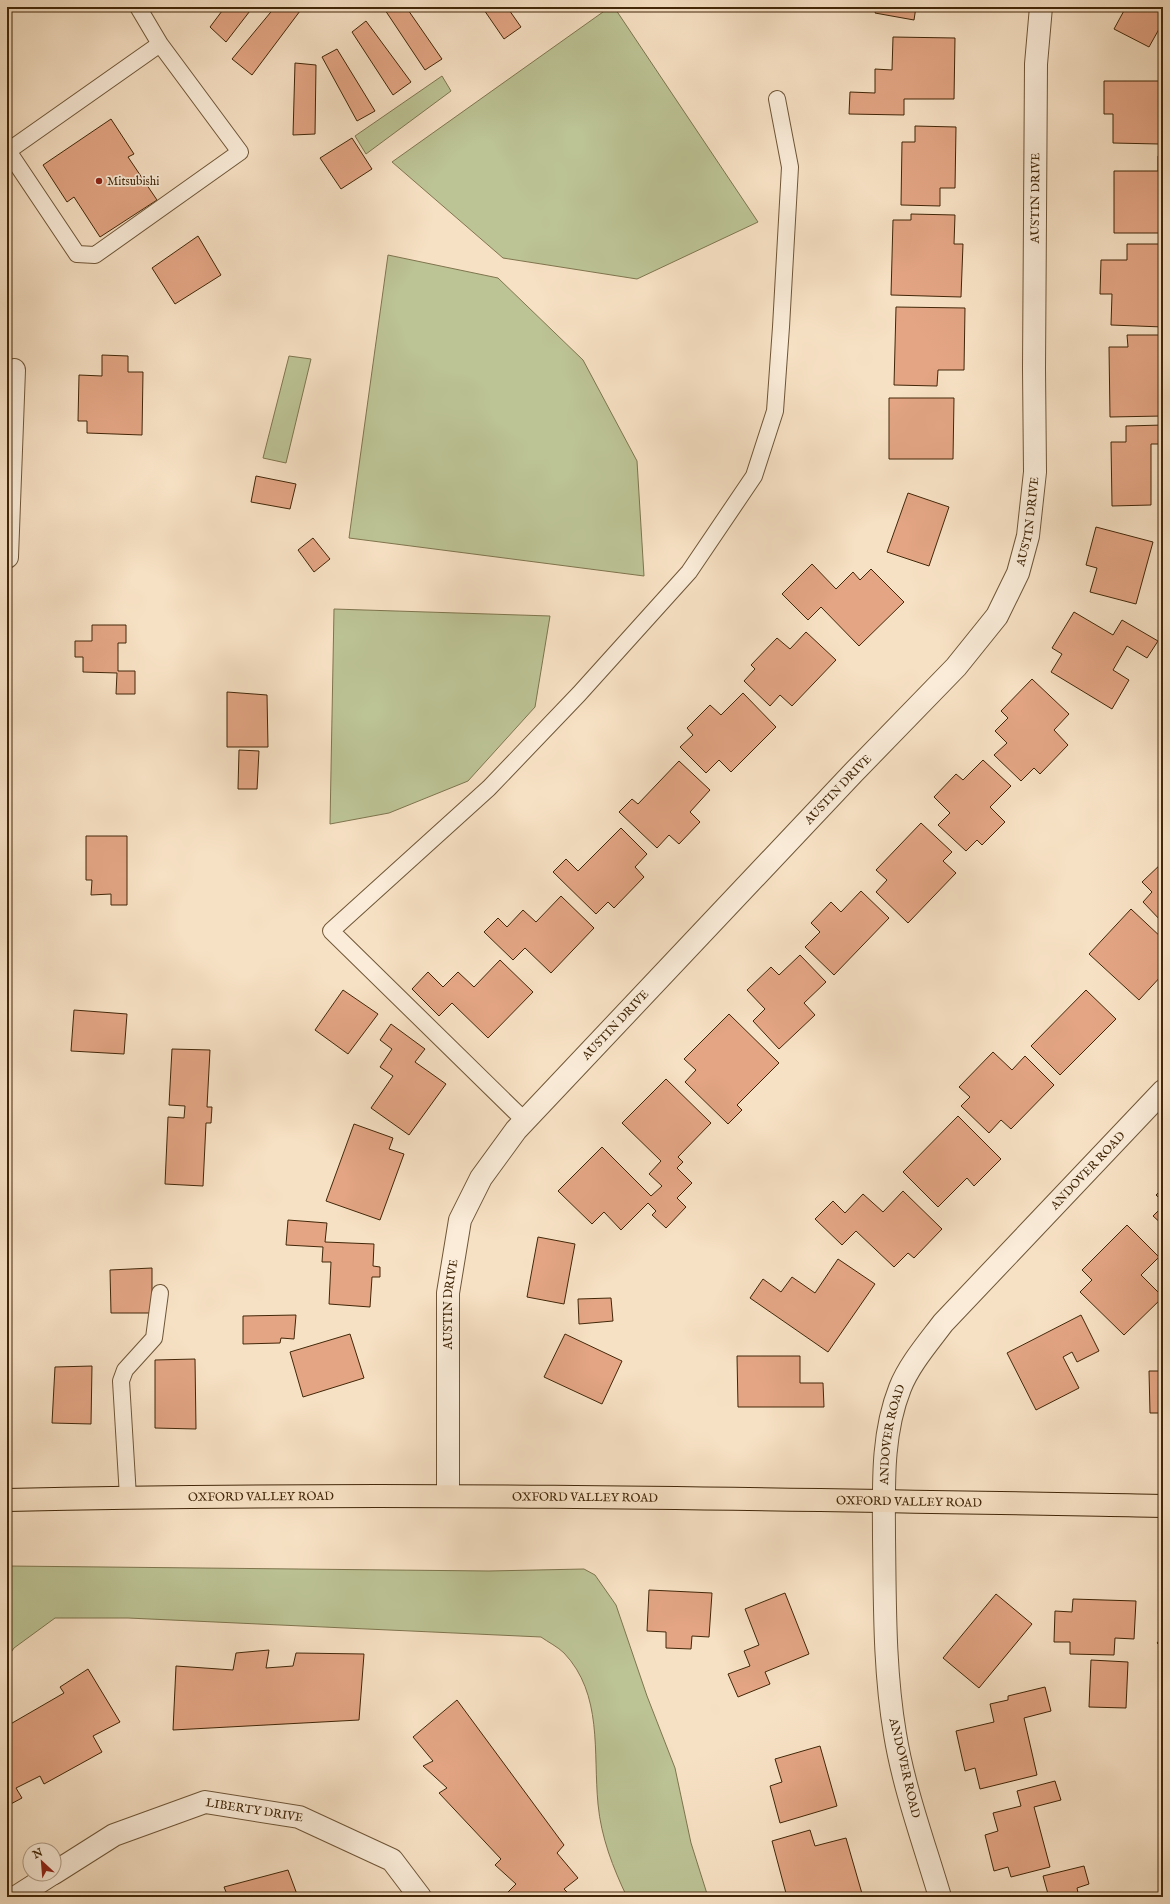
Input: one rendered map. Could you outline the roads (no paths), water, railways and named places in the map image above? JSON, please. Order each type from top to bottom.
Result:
[{"type":"main road","name":"OXFORD VALLEY ROAD","points":[[7,1500],[128,1497],[448,1496],[1163,1506]]},
{"type":"street","name":"AUSTIN DRIVE","points":[[448,1496],[448,1293],[460,1220],[480,1178],[525,1121],[852,773],[956,667],[997,616],[1018,573],[1028,536],[1036,472],[1034,361],[1036,64],[1041,7]]},
{"type":"street","points":[[7,557],[14,370]]},
{"type":"street","name":"ANDOVER ROAD","points":[[940,1897],[907,1789],[895,1734],[885,1646],[884,1459],[893,1411],[900,1387],[920,1354],[943,1323],[1163,1091]]},
{"type":"street","name":"LIBERTY DRIVE","points":[[62,1867],[114,1835],[205,1802],[299,1817],[392,1860],[420,1897]]},
{"type":"street","name":"LIBERTY DRIVE","points":[[16,1897],[39,1882]]},
{"type":"street","points":[[7,1895],[12,1897]]},
{"type":"lane","points":[[138,7],[160,44],[240,152],[95,255],[77,254],[8,151],[160,44]]},
{"type":"lane","points":[[525,1121],[332,931],[489,788],[579,694],[688,572],[754,476],[775,411],[781,327],[790,167],[777,99]]},
{"type":"lane","points":[[128,1497],[121,1382],[125,1370],[154,1338],[160,1293]]},
{"type":"place","name":"Mitsubishi","points":[[99,181]]}]
